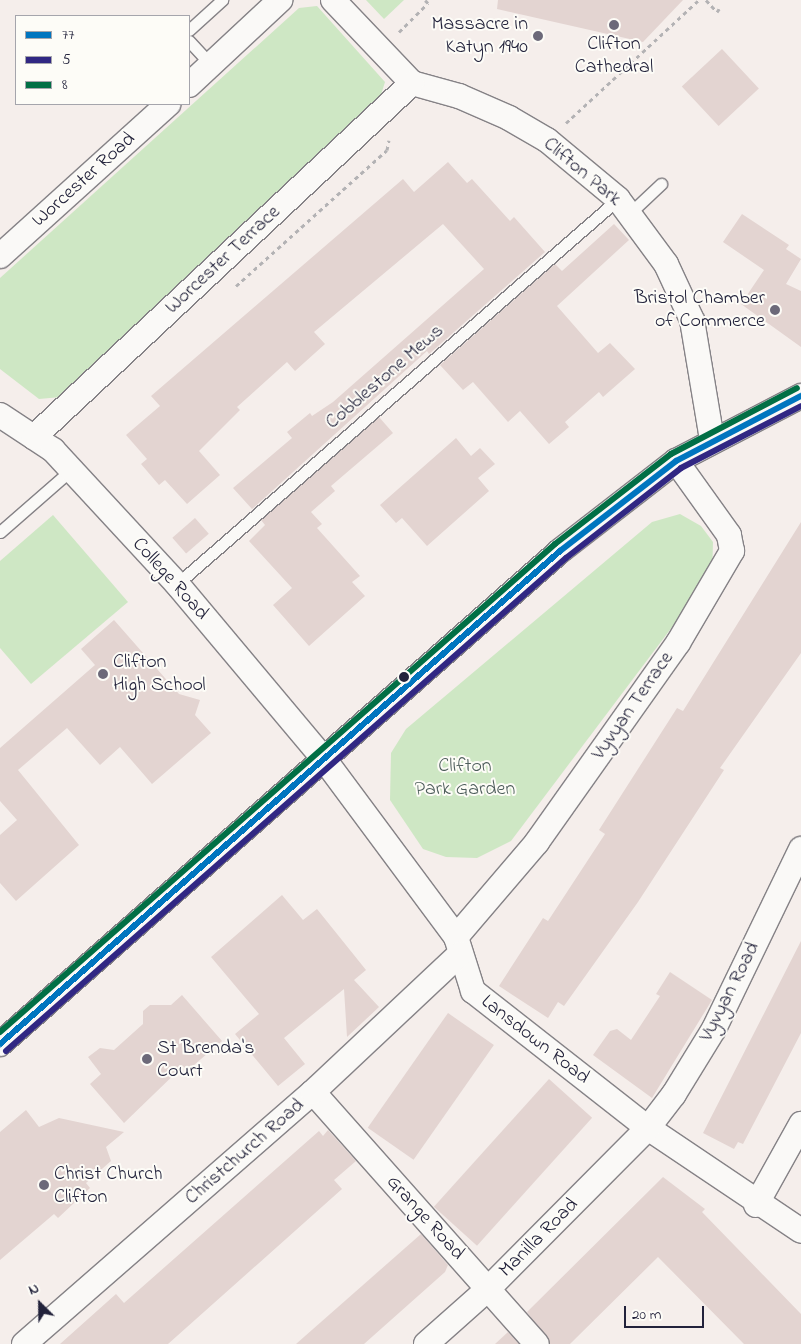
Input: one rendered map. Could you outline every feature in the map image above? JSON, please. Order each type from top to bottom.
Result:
[{"type":"street","points":[[190,84],[280,0]]},
{"type":"street","points":[[333,0],[412,83]]},
{"type":"street","name":"Clifton Park","points":[[412,83],[460,96],[547,140],[623,206],[666,264],[692,320],[712,440]]},
{"type":"street","name":"Worcester Terrace","points":[[34,437],[412,83]]},
{"type":"street","name":"Worcester Road","points":[[0,256],[167,105]]},
{"type":"street","points":[[0,1044],[560,551],[676,461],[712,440],[801,396]]},
{"type":"street","name":"College Road","points":[[0,415],[34,437],[71,470],[177,584],[324,760]]},
{"type":"street","name":"Vyvyan Terrace","points":[[458,946],[543,834],[678,643],[732,551],[729,535],[676,461]]},
{"type":"street","name":"Lansdown Road","points":[[324,760],[458,946],[473,991],[648,1128],[756,1205],[801,1231]]},
{"type":"street","name":"Vyvyan Road","points":[[648,1128],[714,1029],[801,849]]},
{"type":"street","name":"Christchurch Road","points":[[24,1344],[313,1092],[458,946]]},
{"type":"street","name":"Grange Road","points":[[313,1092],[537,1344]]},
{"type":"street","points":[[756,1205],[801,1124]]},
{"type":"street","name":"Manilla Road","points":[[426,1344],[488,1289],[648,1128]]},
{"type":"lane","points":[[190,29],[222,0]]},
{"type":"lane","points":[[190,42],[211,65]]},
{"type":"lane","name":"Cobblestone Mews","points":[[177,584],[623,206],[660,184]]},
{"type":"lane","points":[[0,532],[71,470]]},
{"type":"path","points":[[403,28],[428,3],[425,0]]},
{"type":"path","points":[[547,140],[699,0]]},
{"type":"path","points":[[706,0],[717,12],[719,9]]},
{"type":"green space","points":[[366,0],[404,0],[384,19]]},
{"type":"green space","points":[[317,6],[385,82],[380,98],[61,397],[39,399],[0,369],[0,278],[299,8]]},
{"type":"green space","name":"Clifton Park Garden","points":[[680,514],[701,526],[713,542],[712,574],[511,841],[477,858],[446,857],[423,849],[390,800],[391,753],[406,729],[652,522]]},
{"type":"green space","points":[[53,515],[128,602],[31,684],[0,648],[0,561]]},
{"type":"building","name":"Clifton Cathedral","points":[[498,0],[683,0],[643,42],[497,9]]},
{"type":"building","points":[[722,49],[759,88],[719,126],[682,87]]},
{"type":"building","points":[[448,162],[467,183],[472,179],[510,221],[514,217],[545,252],[429,354],[427,351],[252,509],[233,488],[292,438],[287,432],[310,413],[312,416],[333,402],[484,269],[443,224],[314,332],[325,344],[295,371],[287,362],[237,407],[240,410],[199,451],[220,475],[187,504],[165,480],[159,485],[141,464],[147,459],[126,435],[160,406],[151,396],[403,179],[414,192]]},
{"type":"building","points":[[742,214],[789,245],[786,249],[801,259],[786,284],[801,291],[801,347],[741,304],[764,270],[723,242]]},
{"type":"building","points":[[614,224],[629,240],[557,306],[598,353],[610,343],[635,369],[603,397],[599,392],[565,422],[569,427],[549,444],[520,411],[508,422],[473,382],[463,390],[440,365],[555,264],[562,271]]},
{"type":"building","points":[[379,417],[393,433],[331,486],[335,491],[311,512],[322,524],[317,528],[360,576],[352,582],[365,596],[309,646],[273,605],[292,588],[249,541],[265,525],[261,520]]},
{"type":"building","points":[[456,438],[471,456],[480,448],[495,464],[478,478],[489,491],[427,546],[402,518],[396,523],[380,505]]},
{"type":"building","points":[[195,518],[209,534],[186,554],[172,538]]},
{"type":"building","points":[[801,522],[801,653],[720,768],[724,770],[638,902],[564,1006],[558,1002],[548,1018],[499,986],[543,918],[548,921],[605,834],[599,830],[677,708],[683,711]]},
{"type":"building","points":[[114,620],[179,694],[200,700],[195,715],[211,733],[152,784],[120,747],[100,765],[67,728],[18,770],[79,845],[16,901],[0,883],[0,835],[17,820],[0,801],[0,748],[95,665],[81,649]]},
{"type":"building","points":[[282,895],[303,920],[317,909],[366,970],[354,980],[379,1007],[347,1037],[344,989],[284,1038],[305,1064],[278,1086],[235,1034],[259,1014],[211,957]]},
{"type":"building","points":[[801,941],[801,1033],[743,1144],[738,1142],[734,1149],[703,1133]]},
{"type":"building","points":[[670,972],[712,1000],[652,1098],[593,1055],[610,1031],[617,1029],[631,1040],[660,996],[656,994]]},
{"type":"building","name":"St Brenda's Court","points":[[182,995],[222,1041],[187,1071],[183,1066],[124,1123],[90,1084],[101,1074],[88,1057],[100,1048],[114,1050],[143,1024],[143,1011],[150,1005],[171,1005]]},
{"type":"building","points":[[448,1013],[494,1045],[414,1160],[368,1128]]},
{"type":"building","points":[[549,1079],[592,1118],[477,1246],[434,1207]]},
{"type":"building","name":"Christ Church Clifton","points":[[26,1110],[39,1127],[59,1118],[124,1132],[106,1147],[111,1161],[86,1183],[90,1188],[58,1218],[54,1214],[0,1260],[0,1132]]},
{"type":"building","points":[[328,1130],[356,1161],[334,1180],[342,1189],[168,1344],[60,1344],[116,1294],[124,1303],[319,1131],[323,1136]]},
{"type":"building","points":[[663,1177],[705,1209],[702,1212],[801,1314],[801,1344],[744,1344],[658,1257],[570,1344],[550,1344],[527,1312]]},
{"type":"building","points":[[421,1234],[448,1265],[445,1272],[364,1344],[296,1344]]},
{"type":"building","points":[[508,1332],[519,1344],[495,1344]]},
{"type":"transit line","name":"8","points":[[0,1032],[555,544],[671,454],[797,388]]},
{"type":"transit line","name":"77","points":[[0,1044],[560,551],[676,461],[801,396]]},
{"type":"transit line","name":"5","points":[[6,1051],[566,558],[681,468],[801,406]]},
{"type":"place","name":"Clifton Cathedral","points":[[614,25]]},
{"type":"place","name":"Massacre in Katyn 1940","points":[[538,36]]},
{"type":"place","name":"Bristol Chamber of Commerce","points":[[775,310]]},
{"type":"place","name":"Clifton High School","points":[[103,674]]},
{"type":"place","name":"St Brenda's Court","points":[[147,1059]]},
{"type":"place","name":"Christ Church Clifton","points":[[44,1185]]}]
